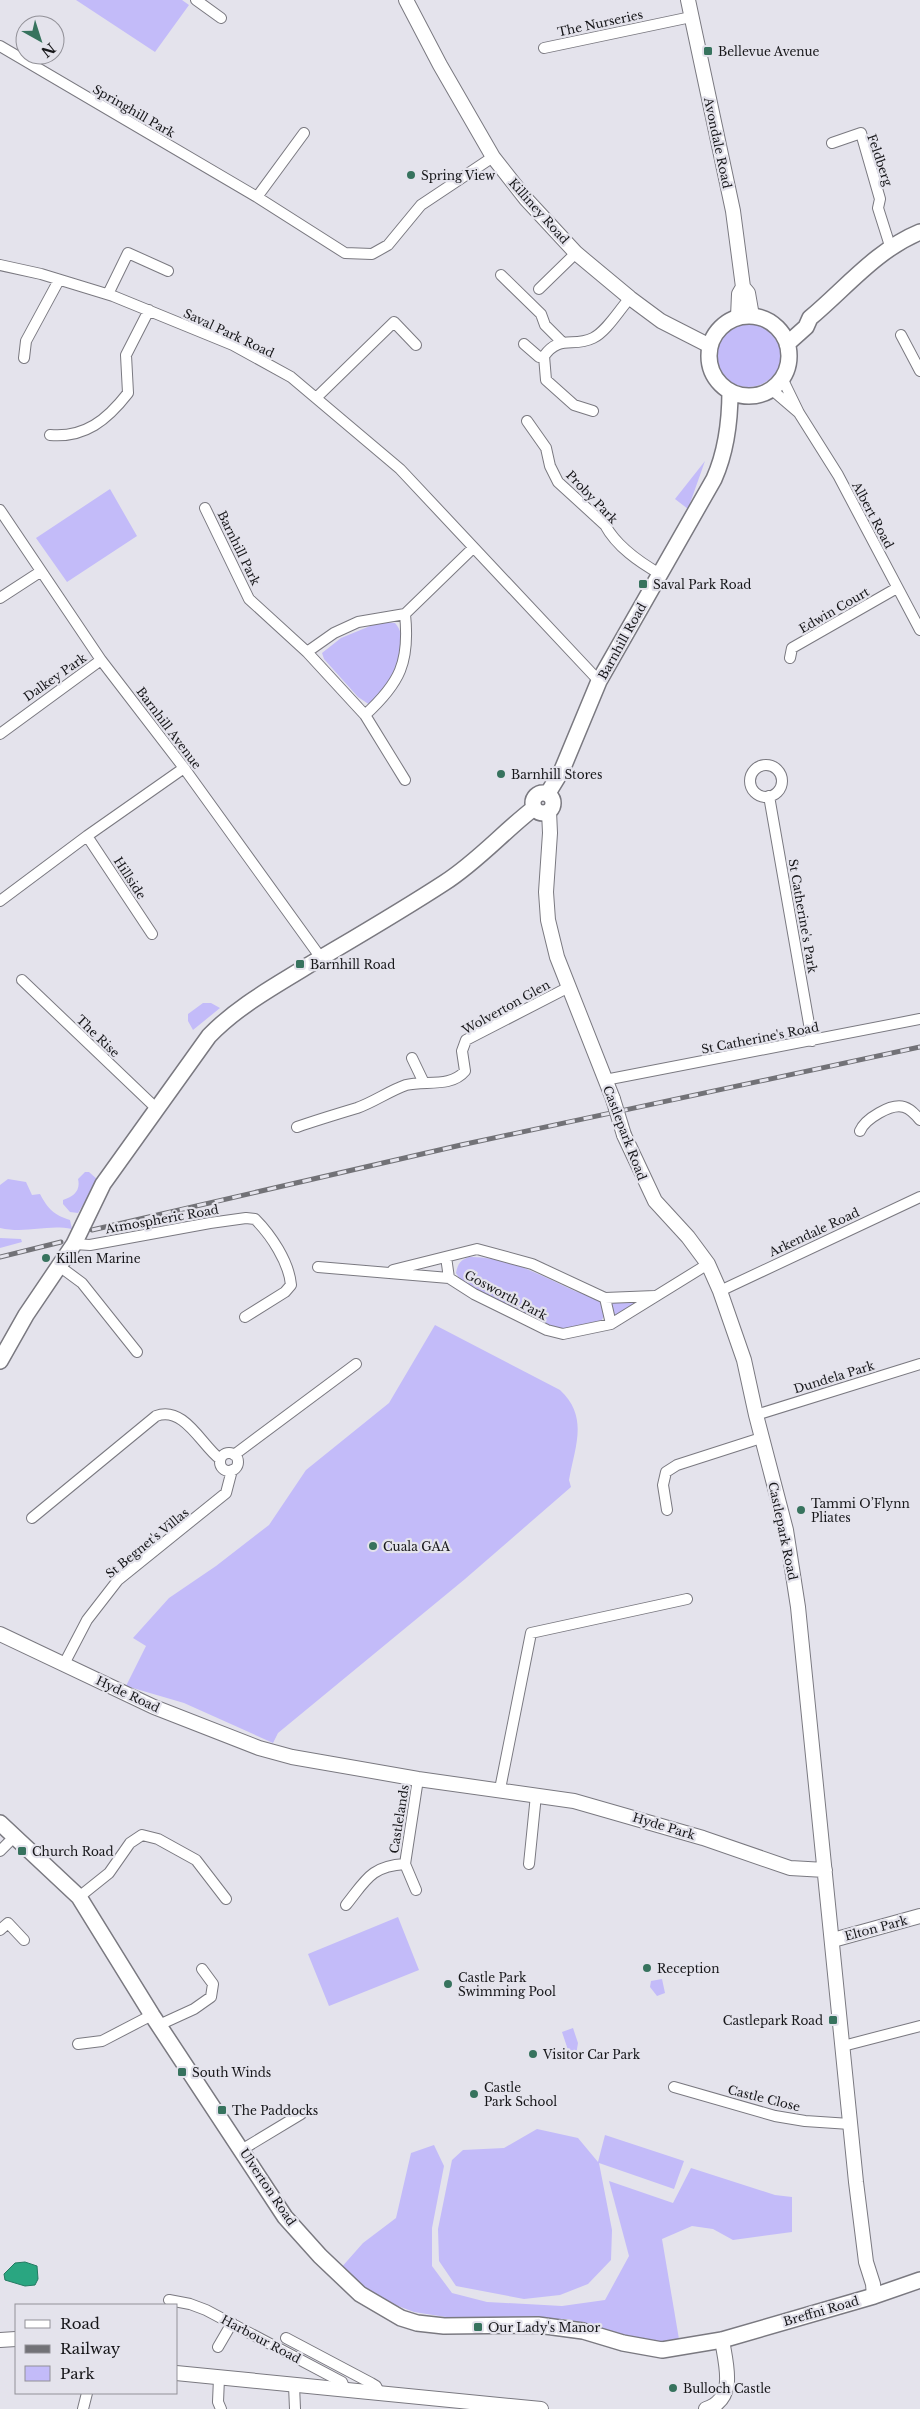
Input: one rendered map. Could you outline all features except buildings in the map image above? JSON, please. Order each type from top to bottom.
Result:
[{"type":"main road","points":[[784,338],[801,321],[810,318],[852,277],[891,249],[920,232]]},
{"type":"main road","points":[[745,316],[769,321],[784,338],[788,362],[782,378],[771,389],[760,394],[745,396],[730,391],[716,379],[711,370],[709,358],[710,346],[718,330],[745,316]]},
{"type":"main road","name":"Barnhill Road","points":[[541,810],[553,801],[548,794],[562,770],[599,681],[714,480],[722,460],[730,412],[730,391]]},
{"type":"main road","name":"Barnhill Road","points":[[726,436],[745,396]]},
{"type":"main road","points":[[0,1361],[26,1316],[74,1244],[103,1184],[209,1036],[251,1000],[468,866],[511,826],[541,810]]},
{"type":"main road","name":"Ulverton Road","points":[[0,1823],[79,1897],[156,2020],[243,2149],[285,2217],[320,2256],[360,2294],[401,2318],[417,2323],[444,2326],[538,2325],[582,2330],[623,2343],[662,2350],[722,2340]]},
{"type":"main road","name":"Breffni Road","points":[[722,2340],[874,2296],[920,2280]]},
{"type":"street","points":[[196,0],[220,18]]},
{"type":"street","name":"Killiney Road","points":[[406,0],[440,65],[493,157],[526,199],[576,253],[630,298],[661,321],[710,346]]},
{"type":"street","name":"Avondale Road","points":[[688,0],[733,211],[743,287],[738,294],[745,316]]},
{"type":"street","name":"The Nurseries","points":[[544,48],[691,17]]},
{"type":"street","name":"Springhill Park","points":[[0,46],[257,197],[345,253],[372,254],[388,245],[421,205],[493,157]]},
{"type":"street","points":[[257,197],[304,133]]},
{"type":"street","name":"Feldberg","points":[[832,143],[861,133],[880,199],[878,208],[891,249]]},
{"type":"street","points":[[108,294],[128,253],[168,271]]},
{"type":"street","points":[[539,290],[576,253]]},
{"type":"street","name":"Saval Park Road","points":[[0,265],[108,294],[233,345],[290,377],[400,469],[599,681]]},
{"type":"street","points":[[502,275],[537,310],[545,325],[562,342]]},
{"type":"street","points":[[24,358],[26,341],[59,280]]},
{"type":"street","points":[[593,411],[574,405],[546,380],[544,356],[550,348],[562,342],[580,342],[593,338],[603,330],[630,298]]},
{"type":"street","points":[[50,435],[66,436],[84,432],[109,414],[128,393],[126,355],[148,310]]},
{"type":"street","points":[[317,398],[394,322],[416,345]]},
{"type":"street","points":[[901,335],[920,371]]},
{"type":"street","points":[[524,344],[539,357],[544,356]]},
{"type":"street","name":"Albert Road","points":[[782,378],[799,413],[838,475],[920,630]]},
{"type":"street","name":"Albert Road","points":[[771,389],[799,413]]},
{"type":"street","name":"Proby Park","points":[[527,421],[542,441],[550,466],[558,482],[605,525],[609,532],[637,561],[660,574]]},
{"type":"street","name":"Barnhill Park","points":[[206,508],[249,599],[307,652]]},
{"type":"street","name":"Barnhill Avenue","points":[[0,510],[101,660],[184,768],[321,958]]},
{"type":"street","points":[[405,780],[365,715],[307,652],[334,633],[358,622],[405,614],[473,548]]},
{"type":"street","points":[[0,598],[40,572]]},
{"type":"street","name":"Edwin Court","points":[[790,658],[792,648],[897,588]]},
{"type":"street","points":[[365,715],[391,690],[399,675],[406,654],[405,614]]},
{"type":"street","name":"Dalkey Park","points":[[0,734],[101,660]]},
{"type":"street","points":[[0,901],[87,836],[184,768]]},
{"type":"street","name":"St Catherine's Park","points":[[769,796],[812,1041]]},
{"type":"street","name":"Castlepark Road","points":[[541,810],[550,833],[546,892],[548,920],[557,957],[605,1080],[624,1135],[655,1202],[688,1237],[708,1264],[720,1291],[744,1360],[756,1415],[786,1530],[794,1578],[833,1940],[850,2124],[866,2262],[873,2284],[874,2296]]},
{"type":"street","name":"Hillside","points":[[87,836],[152,934]]},
{"type":"street","name":"The Rise","points":[[22,980],[157,1109]]},
{"type":"street","name":"Wolverton Glen","points":[[297,1126],[334,1113],[356,1108],[407,1085],[440,1082],[461,1076],[464,1071],[462,1051],[466,1040],[569,987]]},
{"type":"street","name":"St Catherine's Road","points":[[605,1080],[920,1019]]},
{"type":"street","points":[[412,1058],[424,1083]]},
{"type":"street","points":[[860,1131],[867,1120],[895,1107],[903,1107],[910,1110],[920,1120]]},
{"type":"street","name":"Arkendale Road","points":[[720,1291],[920,1197]]},
{"type":"street","name":"Atmospheric Road","points":[[74,1244],[90,1245],[210,1223],[255,1219],[284,1260],[290,1272],[291,1285],[286,1292],[245,1317]]},
{"type":"street","name":"Gosworth Park","points":[[385,1272],[477,1249],[532,1264],[605,1298],[657,1296]]},
{"type":"street","name":"Gosworth Park","points":[[446,1257],[448,1278]]},
{"type":"street","name":"Gosworth Park","points":[[318,1267],[448,1278],[474,1294],[546,1330],[564,1334],[611,1324],[708,1264]]},
{"type":"street","points":[[59,1266],[82,1283],[137,1352]]},
{"type":"street","points":[[605,1298],[611,1324]]},
{"type":"street","points":[[220,1459],[226,1454],[234,1455],[356,1364]]},
{"type":"street","name":"Dundela Park","points":[[756,1415],[920,1364]]},
{"type":"street","points":[[32,1518],[156,1416],[163,1414],[177,1417],[185,1422],[220,1459],[220,1465],[224,1469],[232,1470]]},
{"type":"street","points":[[667,1510],[663,1485],[666,1472],[677,1465],[762,1438]]},
{"type":"street","name":"St Begnet's Villas","points":[[64,1664],[86,1620],[118,1580],[226,1493],[232,1470],[237,1462],[234,1455]]},
{"type":"street","points":[[500,1789],[530,1633],[687,1599]]},
{"type":"street","name":"Hyde Road","points":[[0,1634],[154,1707],[259,1748]]},
{"type":"street","name":"Hyde Park","points":[[259,1748],[292,1757],[418,1779],[500,1789],[574,1801],[623,1813],[797,1870],[825,1870]]},
{"type":"street","name":"Castlelands","points":[[416,1890],[405,1864],[418,1779]]},
{"type":"street","points":[[529,1864],[536,1795]]},
{"type":"street","points":[[79,1897],[108,1873],[130,1843],[142,1835],[158,1839],[196,1860],[226,1899]]},
{"type":"street","points":[[0,1850],[15,1836]]},
{"type":"street","name":"Castlelands","points":[[346,1905],[371,1874],[387,1865],[405,1864]]},
{"type":"street","points":[[0,1914],[4,1927],[24,1940]]},
{"type":"street","name":"Elton Park","points":[[833,1940],[920,1916]]},
{"type":"street","points":[[78,2044],[102,2041],[156,2020],[194,2010],[211,1996],[213,1984],[202,1969]]},
{"type":"street","points":[[843,2046],[920,2026]]},
{"type":"street","name":"Castle Close","points":[[674,2087],[775,2116],[805,2121],[850,2124]]},
{"type":"street","points":[[243,2149],[301,2114]]},
{"type":"street","name":"Harbour Road","points":[[169,2300],[190,2304],[232,2323],[342,2382],[345,2389]]},
{"type":"street","points":[[218,2347],[232,2323]]},
{"type":"street","points":[[286,2338],[376,2386],[380,2394]]},
{"type":"street","points":[[0,2340],[15,2339]]},
{"type":"street","points":[[706,2409],[716,2406],[727,2392],[728,2371],[722,2340]]},
{"type":"street","points":[[178,2373],[541,2409]]},
{"type":"street","points":[[219,2378],[218,2402],[221,2409]]},
{"type":"street","points":[[294,2385],[295,2409]]},
{"type":"street","points":[[83,2409],[87,2394]]},
{"type":"green space","points":[[76,0],[182,0],[189,5],[155,52]]},
{"type":"green space","points":[[748,319],[761,322],[772,329],[779,340],[782,353],[779,366],[772,377],[761,384],[748,387],[735,384],[724,377],[717,366],[714,353],[717,340],[724,329],[735,322]]},
{"type":"green space","points":[[705,461],[688,509],[675,499]]},
{"type":"green space","points":[[110,489],[137,536],[67,582],[36,538]]},
{"type":"green space","points":[[380,622],[395,623],[402,637],[402,654],[397,672],[389,686],[370,705],[358,697],[324,659],[322,653],[341,638]]},
{"type":"green space","points":[[203,1003],[211,1003],[220,1008],[193,1030],[188,1021],[188,1014]]},
{"type":"green space","points":[[85,1172],[89,1172],[98,1180],[78,1213],[70,1212],[63,1204],[63,1200],[75,1193],[79,1183],[78,1179]]},
{"type":"green space","points":[[8,1179],[26,1182],[32,1195],[40,1194],[52,1211],[70,1220],[72,1229],[10,1230],[0,1228],[0,1185]]},
{"type":"green space","points":[[0,1238],[21,1239],[22,1242],[0,1248]]},
{"type":"green space","points":[[469,1257],[511,1263],[575,1291],[595,1297],[600,1302],[605,1315],[601,1321],[558,1330],[463,1284],[456,1273],[460,1263]]},
{"type":"green space","points":[[648,1299],[616,1315],[612,1312],[612,1301]]},
{"type":"green space","name":"Cuala GAA","points":[[435,1325],[560,1390],[569,1400],[577,1421],[578,1432],[569,1480],[571,1487],[465,1579],[278,1733],[273,1743],[184,1703],[126,1686],[146,1646],[133,1638],[169,1598],[216,1566],[269,1525],[306,1470],[389,1403]]},
{"type":"green space","points":[[398,1917],[419,1970],[329,2006],[308,1954]]},
{"type":"green space","points":[[662,1979],[665,1993],[657,1996],[650,1987],[651,1981]]},
{"type":"green space","points":[[573,2028],[578,2043],[576,2055],[570,2056],[562,2032]]},
{"type":"green space","points":[[537,2129],[578,2138],[598,2162],[605,2135],[684,2161],[674,2189],[599,2163],[612,2230],[611,2260],[588,2284],[560,2295],[524,2299],[456,2286],[439,2261],[438,2229],[452,2160],[463,2150],[504,2148]]},
{"type":"green space","points":[[434,2145],[444,2166],[432,2228],[432,2266],[452,2293],[487,2302],[562,2306],[605,2300],[629,2256],[609,2181],[673,2203],[691,2168],[775,2195],[792,2197],[792,2232],[733,2240],[713,2229],[692,2226],[662,2239],[680,2345],[651,2343],[567,2319],[452,2318],[414,2312],[377,2298],[340,2269],[363,2243],[396,2218],[411,2153]]},
{"type":"shaded area","points":[[25,2262],[37,2266],[38,2279],[35,2285],[25,2286],[5,2280],[4,2274],[15,2263]]},
{"type":"railway","points":[[92,1230],[461,1145],[920,1047]]},
{"type":"railway","points":[[0,1257],[61,1242]]},
{"type":"place","name":"Bellevue Avenue","points":[[708,51]]},
{"type":"place","name":"Spring View","points":[[411,175]]},
{"type":"place","name":"Saval Park Road","points":[[643,584]]},
{"type":"place","name":"Barnhill Stores","points":[[501,774]]},
{"type":"place","name":"Barnhill Road","points":[[300,964]]},
{"type":"place","name":"Killen Marine","points":[[46,1258]]},
{"type":"place","name":"Tammi O’Flynn Pliates","points":[[801,1510]]},
{"type":"place","name":"Cuala GAA","points":[[373,1546]]},
{"type":"place","name":"Church Road","points":[[22,1851]]},
{"type":"place","name":"Reception","points":[[647,1968]]},
{"type":"place","name":"Castle Park Swimming Pool","points":[[448,1984]]},
{"type":"place","name":"Castlepark Road","points":[[833,2020]]},
{"type":"place","name":"Visitor Car Park","points":[[533,2054]]},
{"type":"place","name":"South Winds","points":[[182,2072]]},
{"type":"place","name":"Castle Park School","points":[[474,2094]]},
{"type":"place","name":"The Paddocks","points":[[222,2110]]},
{"type":"place","name":"Our Lady's Manor","points":[[478,2327]]},
{"type":"place","name":"Bulloch Castle","points":[[673,2388]]}]
